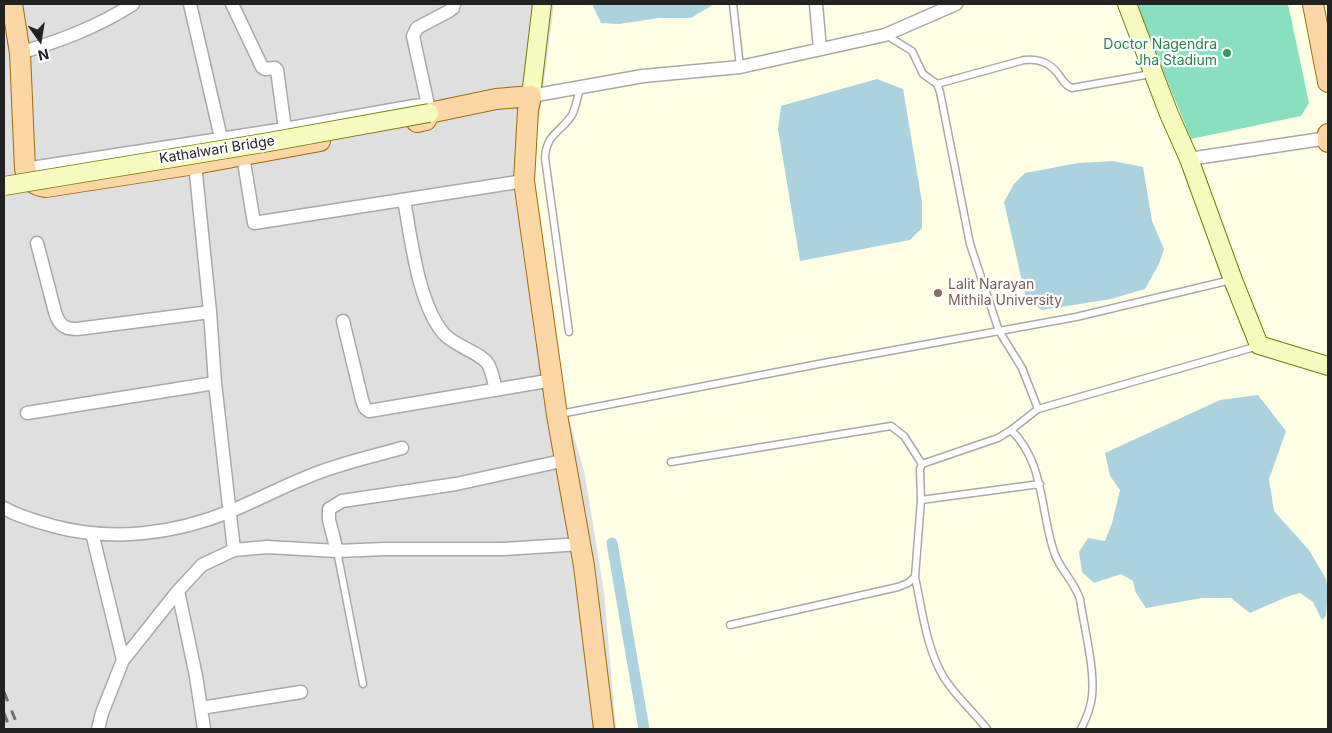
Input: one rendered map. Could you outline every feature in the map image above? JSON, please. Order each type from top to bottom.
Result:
[{"type":"main road","points":[[12,4],[20,54],[26,169],[33,184],[46,187],[243,156],[426,120],[428,109],[531,96]]},
{"type":"main road","points":[[542,4],[528,110],[524,181],[557,415],[580,544],[604,729]]},
{"type":"main road","points":[[1127,4],[1169,114],[1189,159],[1259,345],[1328,366]]},
{"type":"main road","points":[[1312,4],[1328,82]]},
{"type":"main road","name":"Kathalwari Bridge","points":[[4,186],[269,142],[428,109]]},
{"type":"street","points":[[20,54],[57,42],[101,23],[133,4]]},
{"type":"street","points":[[190,4],[221,138]]},
{"type":"street","points":[[232,4],[262,67],[277,70],[285,129]]},
{"type":"street","points":[[26,169],[221,138],[428,109],[413,36],[417,28],[449,12],[454,4]]},
{"type":"street","points":[[816,4],[820,49]]},
{"type":"street","points":[[531,96],[643,76],[740,67],[885,35],[956,4]]},
{"type":"street","points":[[1189,159],[1328,138]]},
{"type":"street","points":[[243,156],[254,223],[524,181]]},
{"type":"street","points":[[195,164],[210,312],[215,384],[234,550]]},
{"type":"street","points":[[404,200],[421,286],[432,313],[444,334],[486,362],[496,390]]},
{"type":"street","points":[[37,243],[57,320],[64,327],[77,329],[210,312]]},
{"type":"street","points":[[343,321],[362,400],[365,408],[369,411],[553,380]]},
{"type":"street","points":[[28,413],[215,384]]},
{"type":"street","points":[[4,508],[25,517],[66,529],[92,534],[134,535],[178,528],[230,512],[308,476],[402,448]]},
{"type":"street","points":[[337,551],[329,520],[329,509],[342,501],[456,484],[566,460]]},
{"type":"street","points":[[92,534],[123,660]]},
{"type":"street","points":[[98,729],[102,713],[123,660],[178,591],[202,565],[234,550],[267,547],[337,551],[504,549],[580,544]]},
{"type":"street","points":[[178,591],[204,729]]},
{"type":"street","points":[[201,708],[301,692]]},
{"type":"lane","points":[[733,4],[740,67]]},
{"type":"lane","points":[[885,35],[912,51],[923,74],[937,84],[970,244],[999,331],[1022,368],[1038,409]]},
{"type":"lane","points":[[937,84],[1024,60],[1035,59],[1053,67],[1067,87],[1072,88],[1154,73]]},
{"type":"lane","points":[[569,332],[545,149],[550,138],[572,114],[581,86]]},
{"type":"lane","points":[[557,415],[829,362],[1076,317],[1233,280]]},
{"type":"lane","points":[[922,464],[998,438],[1038,409],[1259,345]]},
{"type":"lane","points":[[671,462],[891,426],[904,436],[922,464]]},
{"type":"lane","points":[[1011,430],[1026,448],[1032,459],[1040,484],[1054,553],[1060,567],[1076,587],[1080,599],[1093,683],[1088,716],[1081,729]]},
{"type":"lane","points":[[922,464],[920,469],[921,500],[915,577],[936,660],[943,676],[955,693],[987,729]]},
{"type":"lane","points":[[921,500],[1040,484]]},
{"type":"lane","points":[[337,551],[363,684]]},
{"type":"lane","points":[[730,624],[898,587],[915,577]]},
{"type":"shaded area","points":[[4,4],[1328,4],[1328,729],[4,729]]},
{"type":"shaded area","name":"Lalit Narayan Mithila University","points":[[554,4],[1328,4],[1328,729],[616,729],[604,592],[585,475],[565,404],[531,182]]},
{"type":"green space","name":"Doctor Nagendra Jha Stadium","points":[[1136,4],[1288,4],[1309,103],[1301,116],[1191,139]]},
{"type":"water","points":[[592,4],[712,4],[691,18],[659,18],[619,24],[601,23]]},
{"type":"water","points":[[877,79],[903,89],[922,202],[922,228],[910,240],[800,261],[778,129],[781,106]]},
{"type":"water","points":[[1113,161],[1143,167],[1152,221],[1164,249],[1159,264],[1145,289],[1111,299],[1042,310],[1026,299],[1004,202],[1014,184],[1025,173],[1078,163]]},
{"type":"water","points":[[1258,395],[1286,431],[1269,479],[1274,511],[1309,550],[1326,579],[1328,591],[1326,616],[1322,620],[1313,602],[1300,593],[1250,613],[1231,598],[1202,598],[1146,608],[1136,593],[1133,581],[1121,574],[1094,583],[1082,572],[1079,552],[1088,538],[1105,541],[1112,523],[1120,490],[1110,476],[1105,453],[1220,400]]},
{"type":"waterway","points":[[612,543],[644,729]]},
{"type":"railway","points":[[4,692],[19,729]]},
{"type":"railway","points":[[4,713],[10,729]]},
{"type":"place","name":"Doctor Nagendra Jha Stadium","points":[[1227,53]]},
{"type":"place","name":"Lalit Narayan Mithila University","points":[[938,293]]}]
